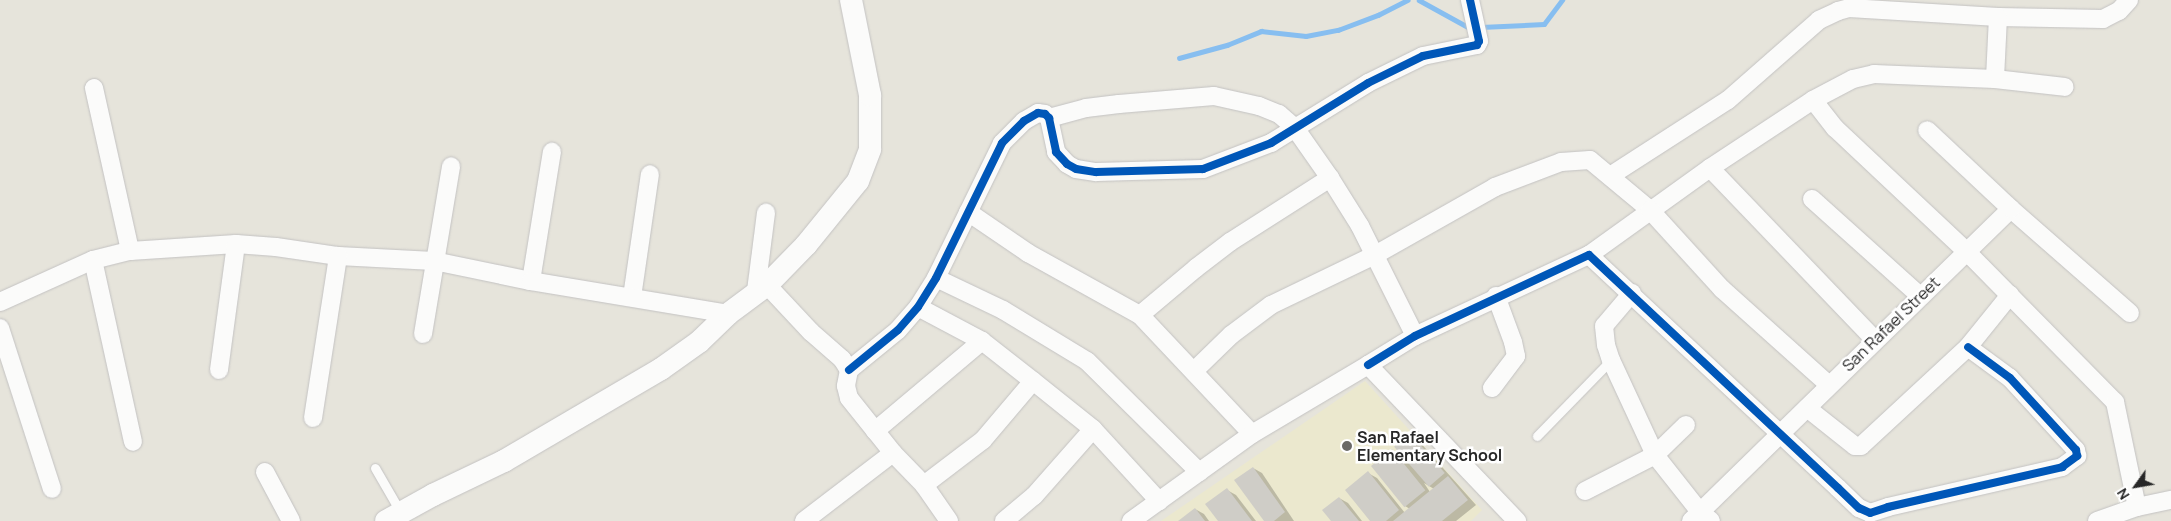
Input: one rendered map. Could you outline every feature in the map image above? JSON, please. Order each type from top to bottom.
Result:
[{"type":"street","points":[[393,517],[504,461],[661,369],[699,342],[728,314],[762,288],[806,245],[858,180],[870,148],[870,95],[851,0]]},
{"type":"street","points":[[1610,176],[1728,100],[1819,20],[1838,11],[1849,8],[1998,17],[2103,19],[2120,11],[2129,0]]},
{"type":"street","points":[[949,521],[924,485],[893,453],[849,398],[846,386],[849,370],[898,330],[918,307],[936,278],[1002,143],[1024,121],[1038,113],[1045,114],[1049,118],[1056,152],[1067,164],[1076,169],[1096,172],[1203,169],[1245,155],[1295,128],[1368,83],[1423,56],[1477,45],[1479,41],[1470,2]]},
{"type":"street","points":[[1995,79],[1998,17]]},
{"type":"street","points":[[1131,521],[1252,434],[1415,336],[1496,296],[1588,255],[1710,168],[1813,100],[1853,79],[1874,74],[1995,79],[2065,87]]},
{"type":"street","points":[[94,88],[130,251]]},
{"type":"street","points":[[1049,118],[1086,108],[1214,96],[1259,106],[1279,114],[1295,128],[1330,178],[1375,255],[1415,336]]},
{"type":"street","points":[[1813,100],[1836,128],[1967,252],[2115,402],[2137,508]]},
{"type":"street","points":[[1927,130],[2011,209],[2130,313]]},
{"type":"street","points":[[531,281],[552,152]]},
{"type":"street","points":[[1194,371],[1232,335],[1272,305],[1375,255],[1495,187],[1561,162],[1590,160],[1650,210],[1722,289],[1829,385]]},
{"type":"street","points":[[423,334],[451,166]]},
{"type":"street","points":[[1710,168],[1875,340]]},
{"type":"street","points":[[632,297],[650,174]]},
{"type":"street","points":[[1140,315],[1230,242],[1330,178]]},
{"type":"street","points":[[1812,199],[1920,296]]},
{"type":"street","name":"San Rafael Street","points":[[1700,518],[1829,385],[2011,209]]},
{"type":"street","points":[[968,212],[1028,252],[1140,315],[1252,434]]},
{"type":"street","points":[[762,288],[766,213]]},
{"type":"street","points":[[0,302],[93,260],[130,251],[236,244],[276,247],[338,256],[434,261],[531,281],[728,314]]},
{"type":"street","points":[[219,370],[236,244]]},
{"type":"street","points":[[1588,255],[1632,293],[1780,436],[1859,508],[1870,513],[1888,507],[2062,468],[2077,456],[2076,450],[2010,378],[1968,347]]},
{"type":"street","points":[[313,418],[338,256]]},
{"type":"street","points":[[93,260],[133,442]]},
{"type":"street","points":[[936,278],[1003,310],[1088,361],[1199,472]]},
{"type":"street","points":[[762,288],[842,359],[849,370]]},
{"type":"street","points":[[1632,293],[1604,326],[1606,345],[1611,360],[1655,455],[1700,518]]},
{"type":"street","points":[[1807,408],[1855,446],[1861,446],[1968,347],[2010,295]]},
{"type":"street","points":[[1492,388],[1516,356],[1513,342],[1496,296]]},
{"type":"street","points":[[918,307],[982,341],[1033,381],[1092,429],[1159,501]]},
{"type":"street","points":[[0,328],[52,489]]},
{"type":"street","points":[[875,431],[982,341]]},
{"type":"street","points":[[1368,365],[1517,521]]},
{"type":"street","points":[[924,485],[983,440],[1033,381]]},
{"type":"street","points":[[1586,491],[1655,455],[1686,425]]},
{"type":"street","points":[[1004,521],[1034,496],[1092,429]]},
{"type":"street","points":[[804,521],[893,453]]},
{"type":"street","points":[[265,472],[291,521]]},
{"type":"street","points":[[2097,521],[2137,508],[2171,500]]},
{"type":"lane","points":[[1537,436],[1611,360]]},
{"type":"lane","points":[[375,468],[393,517]]},
{"type":"shaded area","name":"San Rafael Elementary School","points":[[1365,381],[1482,510],[1471,521],[1161,521]]},
{"type":"building","points":[[1410,433],[1445,473],[1429,487],[1394,447]]},
{"type":"building","points":[[1392,449],[1425,490],[1404,507],[1371,466]]},
{"type":"building","points":[[1253,467],[1285,512],[1274,521],[1264,521],[1234,480]]},
{"type":"building","points":[[1368,471],[1399,510],[1386,521],[1370,521],[1345,490]]},
{"type":"building","points":[[1448,476],[1468,500],[1442,521],[1393,521]]},
{"type":"building","points":[[1227,488],[1252,521],[1218,521],[1205,504]]},
{"type":"building","points":[[1339,497],[1359,521],[1331,521],[1322,510]]},
{"type":"building","points":[[1195,508],[1205,521],[1178,521]]},
{"type":"waterway","points":[[1179,58],[1227,45],[1261,31],[1306,36],[1338,30],[1378,15],[1407,0]]},
{"type":"waterway","points":[[1419,0],[1468,27],[1473,27]]},
{"type":"waterway","points":[[1481,27],[1544,24],[1562,0]]},
{"type":"cycle path","points":[[849,370],[898,330],[918,307],[936,278],[1002,143],[1024,121],[1038,113],[1045,114],[1049,118],[1056,152],[1067,164],[1076,169],[1096,172],[1203,169],[1271,143],[1368,83],[1423,56],[1477,45],[1479,41],[1470,0]]},
{"type":"cycle path","points":[[1368,365],[1415,336],[1589,255],[1859,508],[1870,513],[1888,507],[2062,467],[2077,456],[2076,450],[2010,378],[1968,347]]},
{"type":"place","name":"San Rafael Elementary School","points":[[1347,446]]}]
